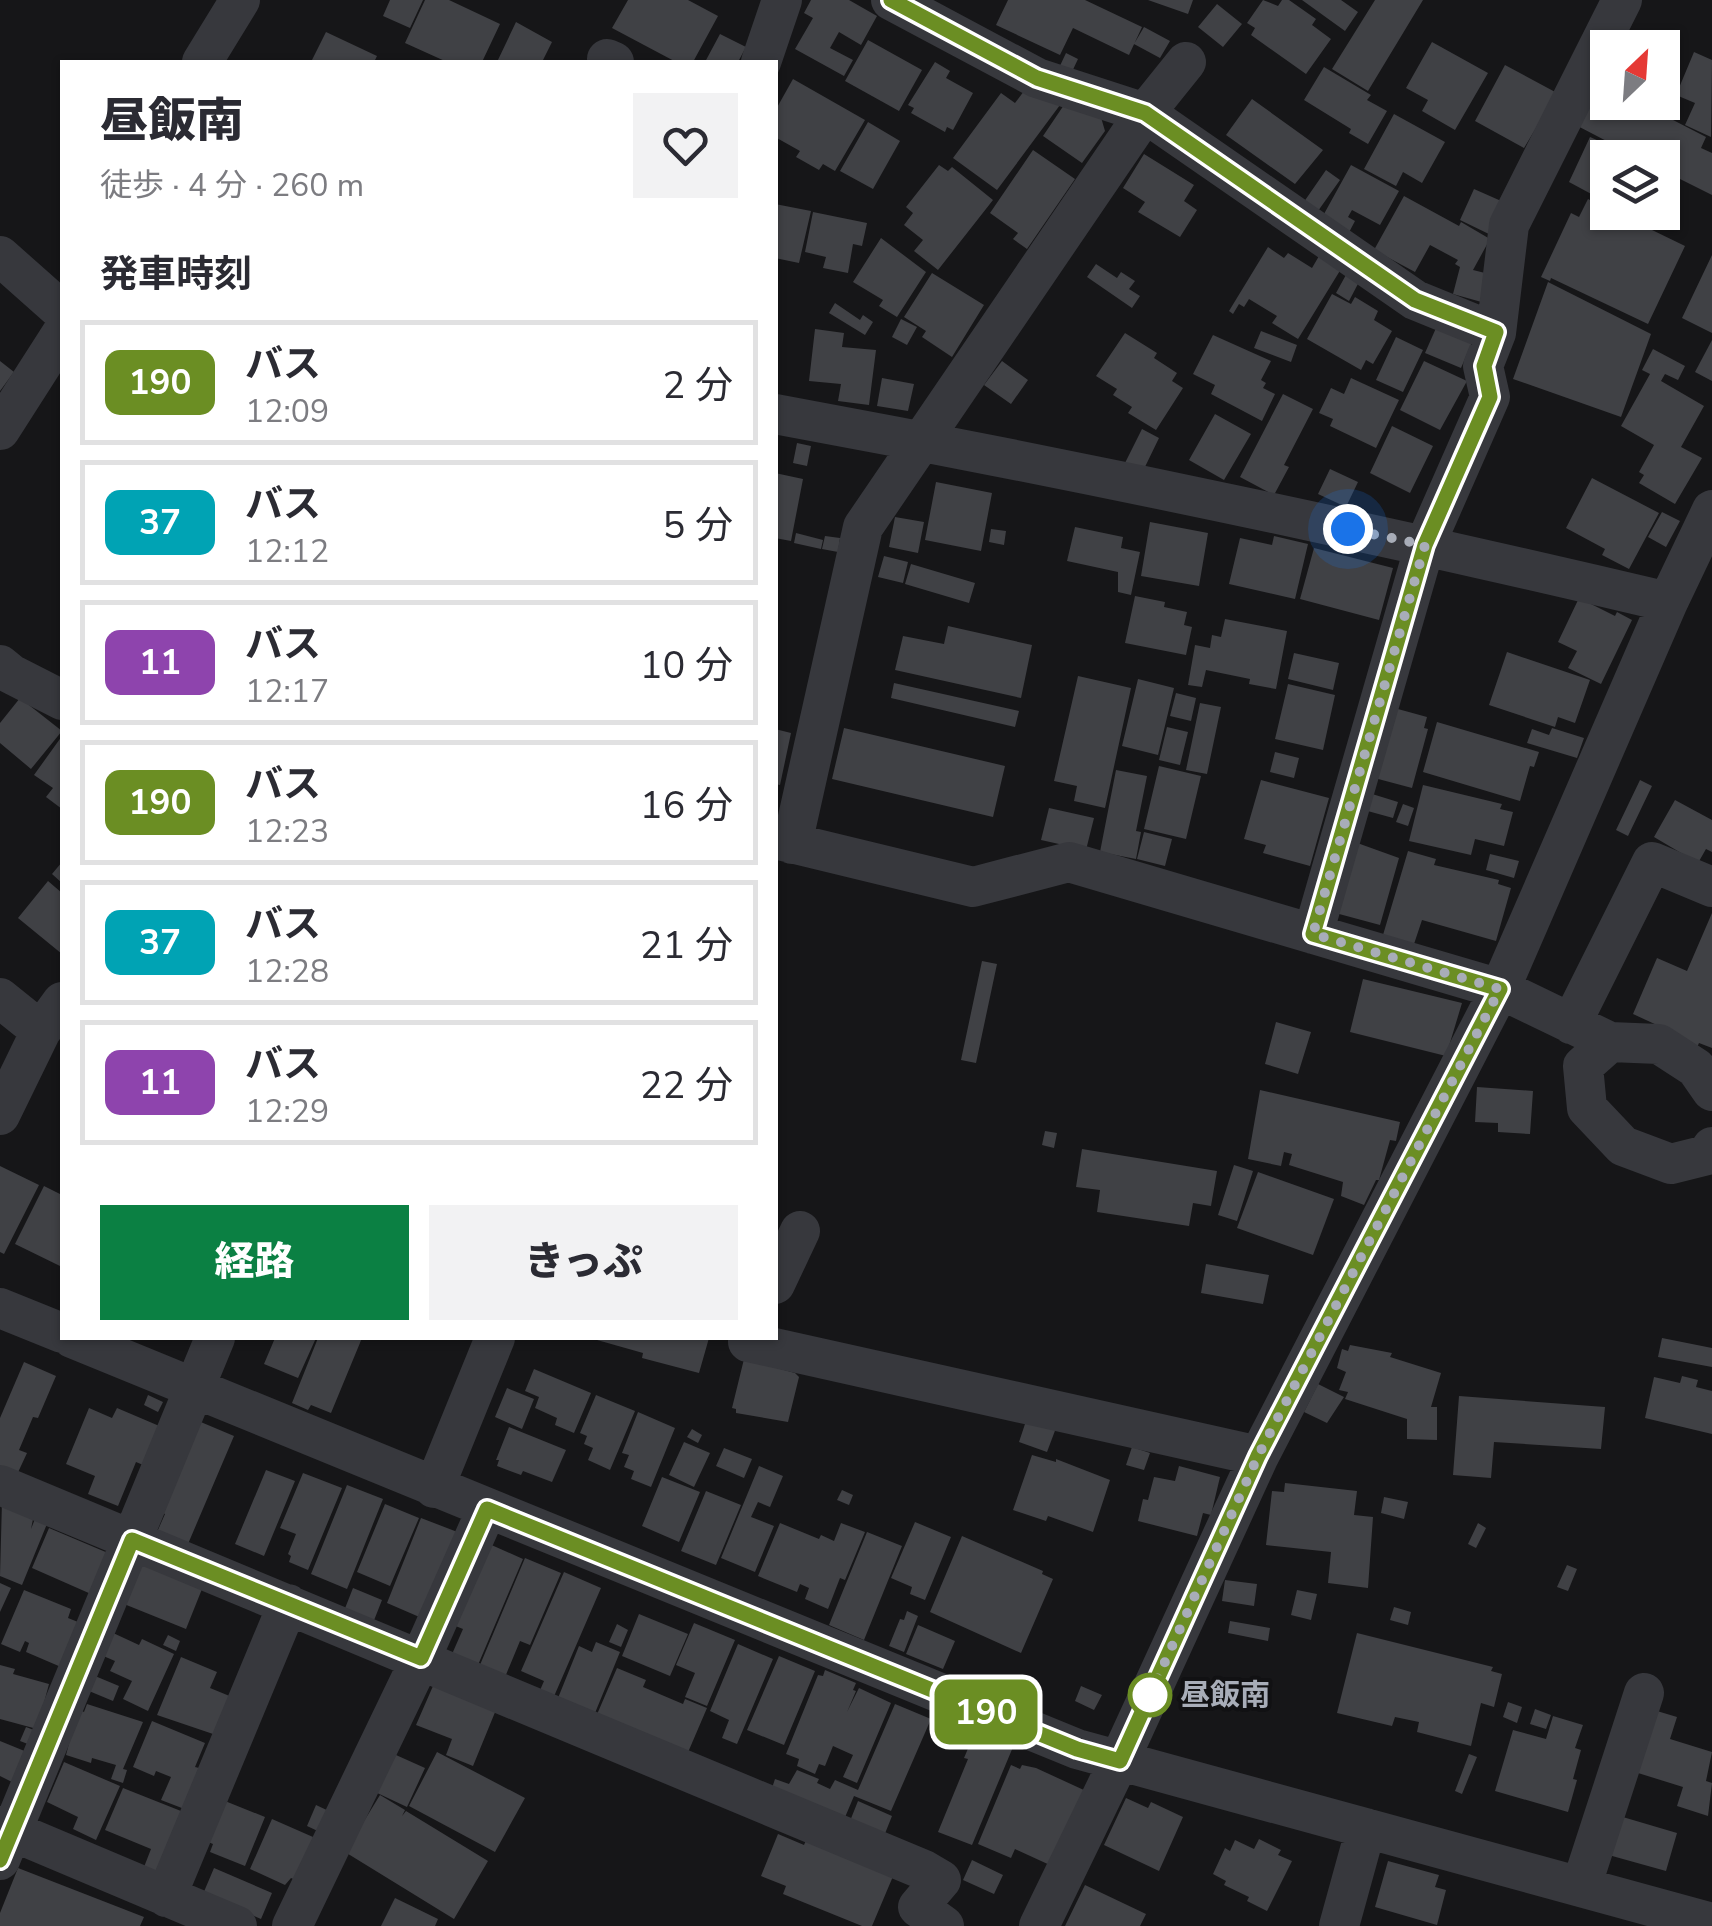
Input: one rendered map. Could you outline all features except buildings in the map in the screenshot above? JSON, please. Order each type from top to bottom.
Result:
[{"type":"street","points":[[203,60],[240,0]]},
{"type":"street","points":[[762,60],[782,0]]},
{"type":"street","points":[[891,0],[1037,78],[1145,113],[1415,300],[1496,332]]},
{"type":"street","points":[[1313,934],[1425,545],[1490,397],[1484,366],[1496,332],[1509,225],[1622,0]]},
{"type":"street","points":[[1186,62],[1145,113],[864,527],[784,842],[974,887],[1069,862],[1500,989],[1610,1042],[1659,1044],[1696,1068],[1712,1091]]},
{"type":"street","points":[[0,256],[60,309]]},
{"type":"street","points":[[0,430],[60,335]]},
{"type":"street","points":[[778,415],[921,440],[1425,545],[1668,602]]},
{"type":"street","points":[[1039,1926],[1120,1761],[1258,1456],[1500,989],[1668,602],[1712,510]]},
{"type":"street","points":[[0,665],[60,699]]},
{"type":"street","points":[[1571,1024],[1652,862],[1712,886]]},
{"type":"street","points":[[0,998],[52,1016],[0,1114]]},
{"type":"street","points":[[1610,1042],[1583,1066],[1587,1108],[1622,1146],[1672,1164],[1707,1155],[1712,1147]]},
{"type":"street","points":[[778,1278],[800,1232]]},
{"type":"street","points":[[0,1308],[60,1333]]},
{"type":"street","points":[[77,1340],[1077,1749],[1712,1923]]},
{"type":"street","points":[[214,1340],[4,1839],[237,1926]]},
{"type":"street","points":[[434,1488],[494,1340]]},
{"type":"street","points":[[749,1340],[1258,1456]]},
{"type":"street","points":[[0,1484],[924,1870],[941,1880],[918,1907],[944,1926]]},
{"type":"street","points":[[292,1926],[421,1658],[487,1509]]},
{"type":"street","points":[[166,1897],[288,1604]]},
{"type":"street","points":[[1581,1887],[1644,1693]]},
{"type":"street","points":[[1339,1926],[1366,1828]]},
{"type":"bus line","name":"190","points":[[0,1860],[132,1540],[421,1658],[487,1509],[1077,1749],[1120,1761],[1258,1456],[1500,989],[1313,934],[1425,545],[1490,397],[1484,366],[1496,332],[1415,300],[1145,113],[1037,78],[891,0]]},
{"type":"place","name":"昼飯南","points":[[1150,1695]]},
{"type":"route","points":[[1150,1695],[1258,1456],[1500,989],[1313,934],[1425,545],[1348,529]]}]
